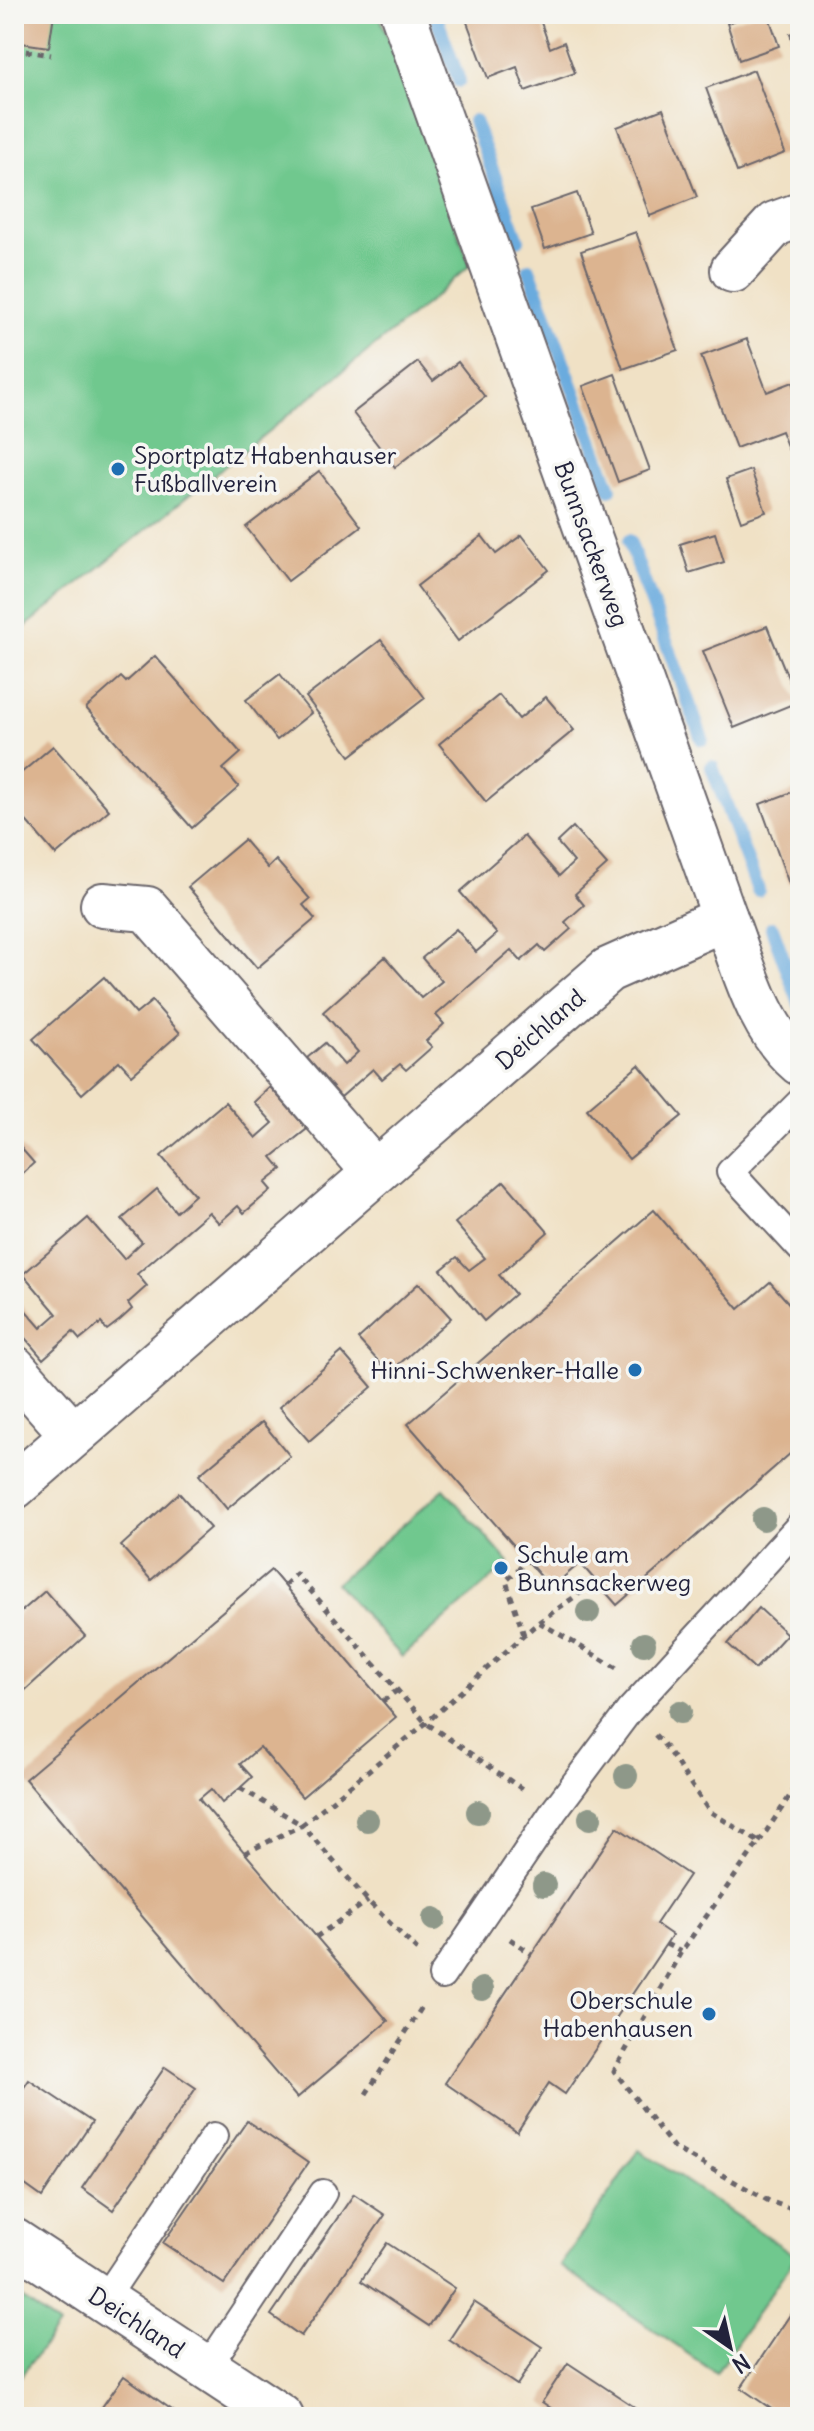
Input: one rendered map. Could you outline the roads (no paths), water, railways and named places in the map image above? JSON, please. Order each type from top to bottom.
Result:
[{"type":"street","name":"Bunnsackerweg","points":[[403,14],[725,918],[766,1022],[791,1056],[800,1063]]},
{"type":"street","points":[[733,270],[775,224],[800,215]]},
{"type":"street","points":[[103,905],[147,909],[374,1171]]},
{"type":"street","name":"Deichland","points":[[14,1487],[608,970],[725,918]]},
{"type":"street","points":[[14,1368],[73,1435]]},
{"type":"street","name":"Deichland","points":[[14,2241],[207,2368],[264,2412]]},
{"type":"lane","points":[[800,1102],[730,1172],[800,1248]]},
{"type":"lane","points":[[442,1976],[554,1811],[629,1711],[800,1525]]},
{"type":"lane","points":[[104,2300],[214,2136]]},
{"type":"lane","points":[[207,2368],[323,2193]]},
{"type":"waterway","points":[[435,14],[459,81]]},
{"type":"waterway","points":[[474,121],[518,240]]},
{"type":"waterway","points":[[529,269],[610,489]]},
{"type":"waterway","points":[[629,541],[702,739]]},
{"type":"waterway","points":[[712,767],[758,890]]},
{"type":"waterway","points":[[772,928],[800,1004]]},
{"type":"place","name":"Sportplatz Habenhauser Fußballverein","points":[[118,469]]},
{"type":"place","name":"Hinni-Schwenker-Halle","points":[[635,1370]]},
{"type":"place","name":"Schule am Bunnsackerweg","points":[[501,1568]]},
{"type":"place","name":"Oberschule Habenhausen","points":[[709,2014]]}]
